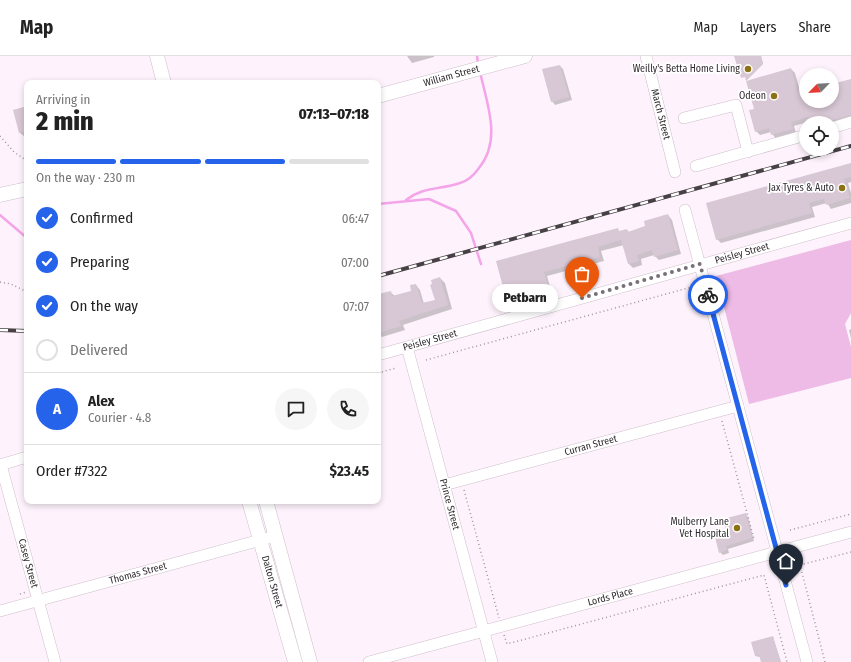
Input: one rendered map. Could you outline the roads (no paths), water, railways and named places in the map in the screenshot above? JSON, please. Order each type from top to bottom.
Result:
[{"type":"main road","points":[[157,56],[163,80]]},
{"type":"main road","name":"William Street","points":[[381,95],[525,56]]},
{"type":"main road","points":[[0,195],[24,190]]},
{"type":"main road","name":"Dalton Street","points":[[250,504],[295,662]]},
{"type":"main road","name":"Dalton Street","points":[[267,504],[310,662]]},
{"type":"street","name":"March Street","points":[[646,56],[675,172]]},
{"type":"street","points":[[684,118],[736,105],[748,152]]},
{"type":"street","points":[[839,126],[851,122]]},
{"type":"street","points":[[696,166],[799,137]]},
{"type":"street","points":[[685,210],[807,662]]},
{"type":"street","name":"Peisley Street","points":[[381,354],[851,223]]},
{"type":"street","name":"Prince Street","points":[[406,347],[492,662]]},
{"type":"street","name":"Curran Street","points":[[444,485],[738,406]]},
{"type":"street","points":[[0,465],[24,458]]},
{"type":"street","name":"Casey Street","points":[[0,465],[55,662]]},
{"type":"street","name":"Lords Place","points":[[369,662],[851,532]]},
{"type":"street","name":"Thomas Street","points":[[0,611],[275,536]]},
{"type":"waterway","points":[[477,56],[478,63]]},
{"type":"waterway","points":[[406,200],[419,192],[466,181],[475,173],[486,157],[490,146],[491,122],[480,72]]},
{"type":"waterway","points":[[381,204],[429,199],[456,211],[471,233],[481,264]]},
{"type":"waterway","points":[[0,215],[24,235]]},
{"type":"railway","points":[[381,275],[851,146]]},
{"type":"railway","points":[[0,330],[24,331]]},
{"type":"place","name":"Weilly's Betta Home Living","points":[[748,69]]},
{"type":"place","name":"Odeon","points":[[774,96]]},
{"type":"place","name":"Jax Tyres & Auto","points":[[842,188]]},
{"type":"place","name":"Petbarn","points":[[582,298]]},
{"type":"place","name":"Mulberry Lane Vet Hospital","points":[[737,528]]}]
